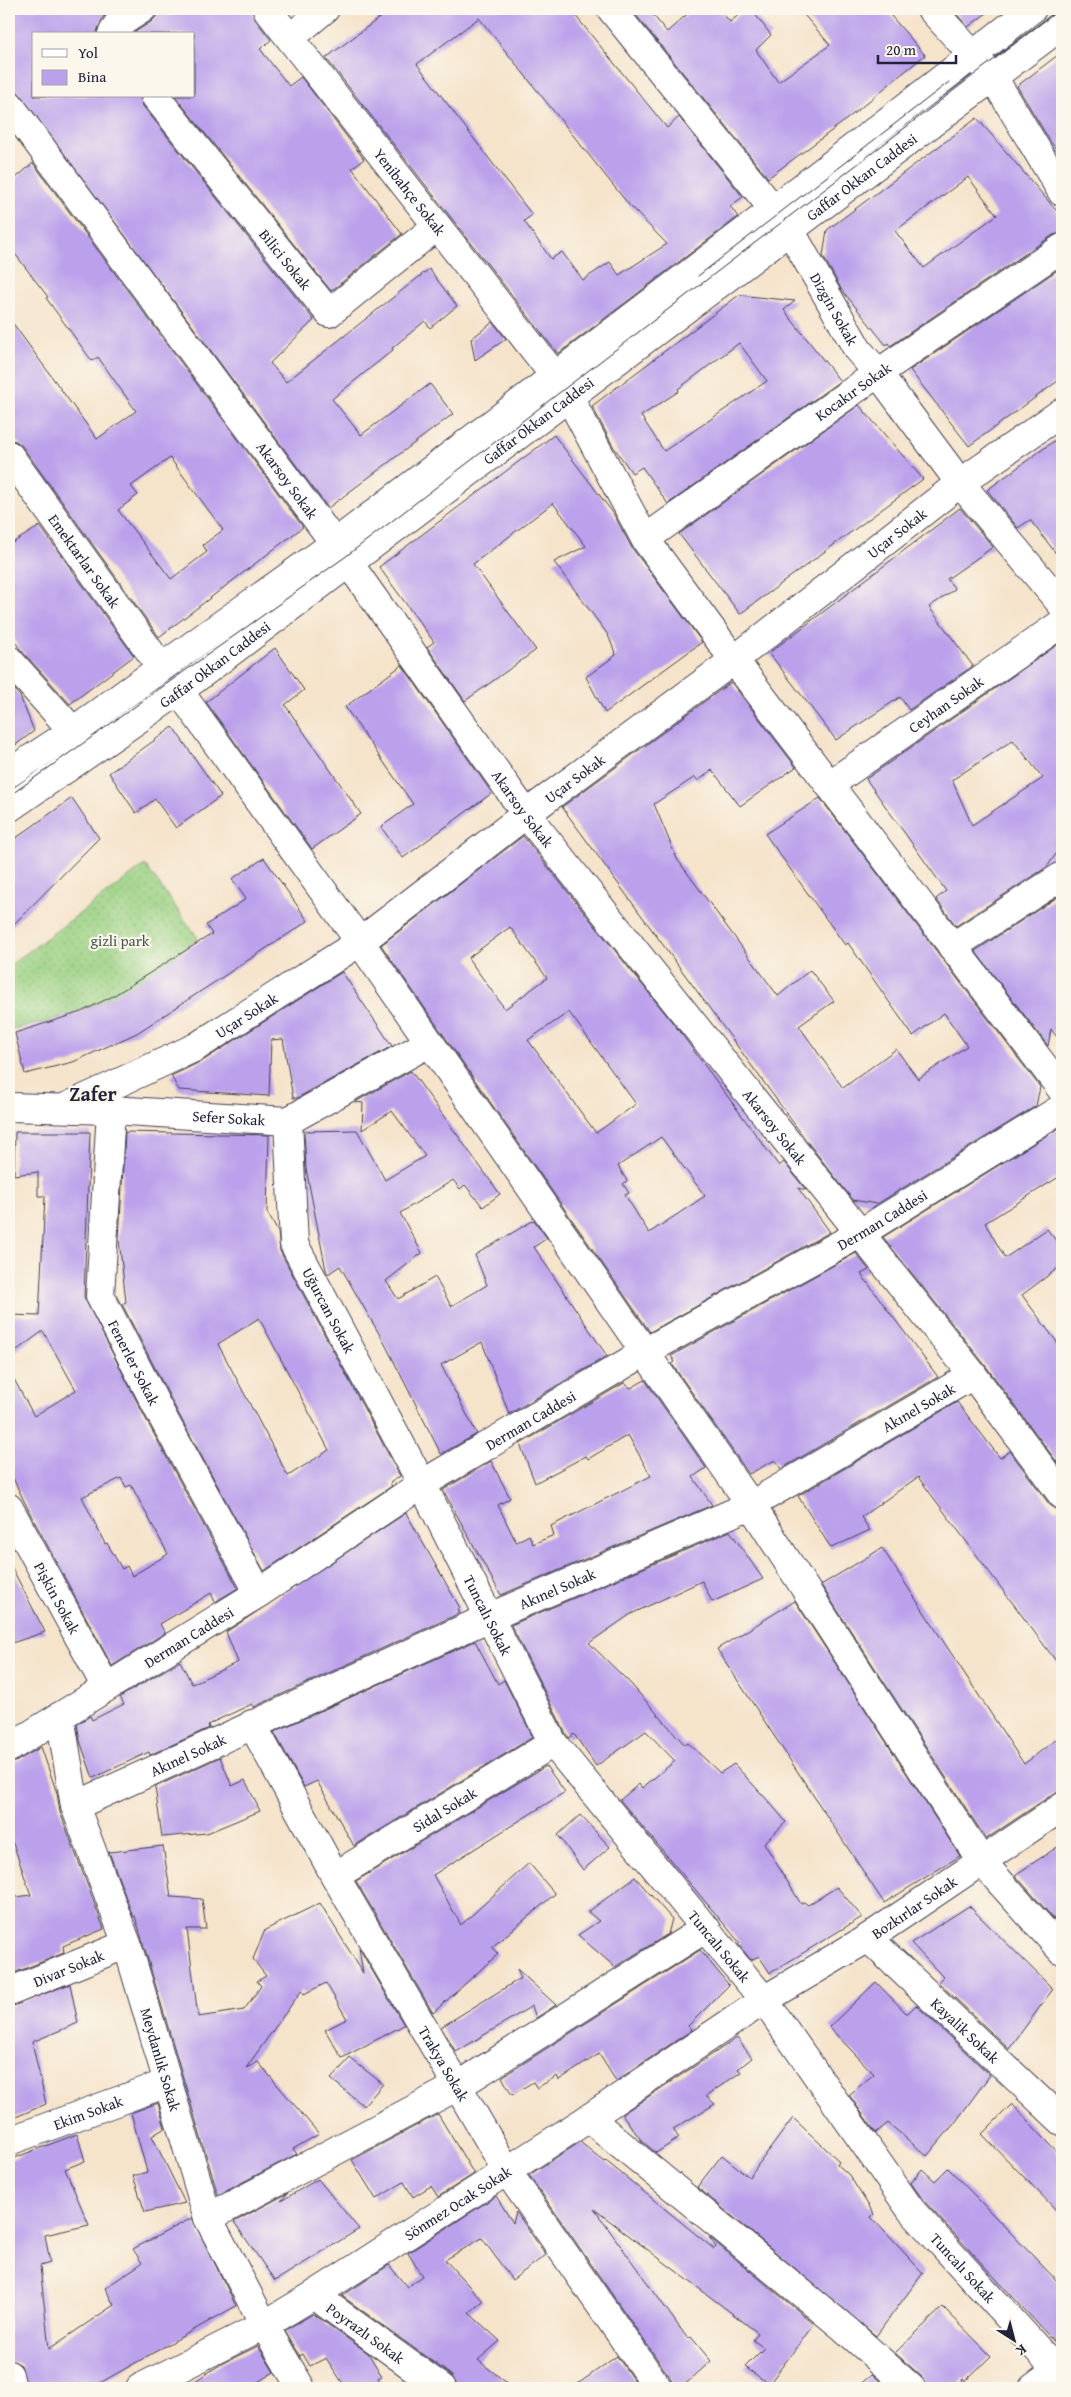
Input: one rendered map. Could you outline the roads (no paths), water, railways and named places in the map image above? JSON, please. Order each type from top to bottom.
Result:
[{"type":"street","points":[[113,32],[117,25],[142,9]]},
{"type":"street","name":"Yenibahçe Sokak","points":[[267,9],[554,375],[569,397],[645,539],[734,660],[1062,1090]]},
{"type":"street","points":[[290,38],[325,9]]},
{"type":"street","name":"Dizgin Sokak","points":[[612,9],[782,220],[858,350],[878,373],[960,483],[1062,605]]},
{"type":"street","points":[[931,9],[993,77],[1062,192]]},
{"type":"street","name":"Gaffar Okkan Caddesi","points":[[9,773],[73,731],[161,667],[342,553],[569,397],[782,220],[973,53],[1032,9]]},
{"type":"street","name":"Gaffar Okkan Caddesi","points":[[9,808],[179,691],[554,375],[993,77],[1062,25]]},
{"type":"street","name":"Bilici Sokak","points":[[156,98],[329,313],[437,226]]},
{"type":"street","name":"Akarsoy Sokak","points":[[9,104],[342,553],[526,814],[973,1374],[1062,1495]]},
{"type":"street","name":"Kocakır Sokak","points":[[645,539],[878,373],[1062,248]]},
{"type":"street","name":"Uçar Sokak","points":[[64,1108],[196,1047],[360,942],[526,814],[734,660],[960,483],[1062,412]]},
{"type":"street","name":"Emektarlar Sokak","points":[[9,455],[161,667]]},
{"type":"street","name":"Ceyhan Sokak","points":[[829,785],[1062,622]]},
{"type":"street","points":[[9,660],[73,731]]},
{"type":"street","points":[[179,691],[360,942],[751,1505],[982,1862],[1062,1951]]},
{"type":"street","points":[[952,947],[1062,876]]},
{"type":"street","name":"Sefer Sokak","points":[[9,1107],[111,1110],[288,1121],[429,1043]]},
{"type":"street","name":"Derman Caddesi","points":[[9,1748],[259,1593],[422,1484],[645,1352],[860,1234],[1062,1108]]},
{"type":"street","name":"Fenerler Sokak","points":[[111,1110],[100,1296],[163,1418],[259,1593]]},
{"type":"street","name":"Uğurcan Sokak","points":[[288,1121],[294,1244],[422,1484]]},
{"type":"street","name":"Akınel Sokak","points":[[75,1806],[490,1617],[751,1505],[973,1374]]},
{"type":"street","name":"Tuncalı Sokak","points":[[422,1484],[553,1743],[764,2000],[911,2210],[1059,2373]]},
{"type":"street","name":"Pişkin Sokak","points":[[9,1508],[106,1687]]},
{"type":"street","name":"Meydanlık Sokak","points":[[60,1716],[75,1806],[127,1944],[208,2218],[264,2325],[301,2388]]},
{"type":"street","name":"Trakya Sokak","points":[[252,1724],[335,1876],[507,2171],[658,2388]]},
{"type":"street","name":"Sidal Sokak","points":[[335,1876],[553,1743]]},
{"type":"street","name":"Bozkırlar Sokak","points":[[764,2000],[868,1938],[1062,1807]]},
{"type":"street","points":[[208,2218],[458,2086],[706,1928]]},
{"type":"street","name":"Kayalik Sokak","points":[[868,1938],[1062,2121]]},
{"type":"street","name":"Divar Sokak","points":[[9,1992],[127,1944]]},
{"type":"street","name":"Sönmez Ocak Sokak","points":[[140,2388],[264,2325],[314,2295],[589,2118],[764,2000]]},
{"type":"street","name":"Ekim Sokak","points":[[9,2141],[167,2083]]},
{"type":"street","points":[[589,2118],[844,2328],[912,2388]]},
{"type":"street","name":"Poyrazlı Sokak","points":[[314,2295],[442,2388]]},
{"type":"street","points":[[1033,2388],[1059,2373]]},
{"type":"street","points":[[9,2375],[12,2388]]},
{"type":"tram line","points":[[9,796],[345,557],[1060,9]]},
{"type":"tram line","points":[[698,276],[949,82]]},
{"type":"district","name":"Zafer","points":[[93,1093]]},
{"type":"park label","name":"gizli park","points":[[120,940]]}]
